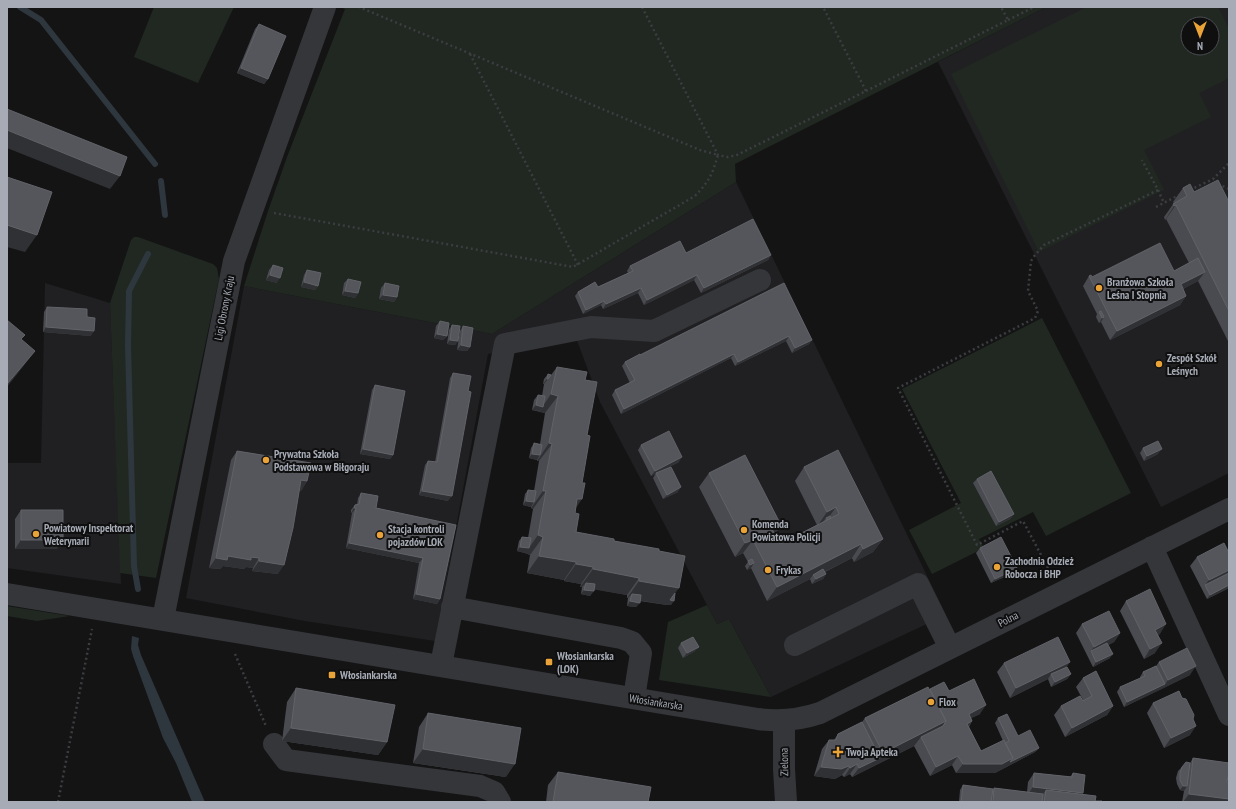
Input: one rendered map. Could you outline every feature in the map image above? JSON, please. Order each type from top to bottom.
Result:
[{"type":"street","name":"Ligi Obrony Kraju","points":[[163,619],[234,261],[325,7]]},
{"type":"street","points":[[441,665],[505,344],[591,327],[654,331],[760,280]]},
{"type":"street","name":"Polna","points":[[784,721],[803,719],[820,713],[1229,509]]},
{"type":"street","points":[[1152,547],[1229,714]]},
{"type":"street","points":[[795,645],[918,584],[950,648]]},
{"type":"street","name":"Włosiankarska","points":[[7,594],[441,665],[758,719],[784,721]]},
{"type":"street","points":[[452,607],[621,638],[632,642],[641,653],[634,698]]},
{"type":"street","name":"Zielona","points":[[784,721],[786,802]]},
{"type":"street","points":[[274,744],[286,760],[480,786],[494,792],[500,802]]},
{"type":"path","points":[[359,7],[700,150],[728,157],[737,155],[1034,7]]},
{"type":"path","points":[[254,205],[268,211],[573,267],[578,265],[695,196],[708,182],[718,155],[642,7]]},
{"type":"path","points":[[823,7],[866,91]]},
{"type":"path","points":[[1001,7],[1008,20]]},
{"type":"path","points":[[470,54],[578,265]]},
{"type":"path","points":[[1142,160],[1164,203]]},
{"type":"path","points":[[1156,207],[1213,179],[1229,163]]},
{"type":"path","points":[[1213,179],[1220,190]]},
{"type":"path","points":[[1217,184],[1229,189]]},
{"type":"path","points":[[1048,568],[1023,521],[977,545],[898,388],[1035,318],[1038,311],[1028,291],[1031,261],[1039,250],[1044,246],[1158,190]]},
{"type":"path","points":[[58,802],[96,608]]},
{"type":"path","points":[[234,653],[274,744]]},
{"type":"shaded area","points":[[154,7],[234,7],[198,83],[134,57]]},
{"type":"shaded area","points":[[340,7],[1046,7],[735,164],[736,182],[492,334],[244,286],[287,157],[345,9]]},
{"type":"shaded area","name":"Zespół Szkół Leśnych","points":[[1046,7],[1229,7],[1229,473],[1161,507],[938,62]]},
{"type":"shaded area","points":[[1087,7],[1218,7],[1229,29],[1229,78],[1199,93],[1211,117],[1144,150],[1164,190],[1039,252],[951,74]]},
{"type":"shaded area","points":[[736,182],[946,615],[771,697],[729,619],[717,624],[600,402],[576,338],[488,354],[435,641],[305,621],[186,598],[244,286],[492,334]]},
{"type":"shaded area","points":[[134,237],[138,237],[213,264],[217,268],[219,279],[156,578],[120,573],[110,303],[131,240]]},
{"type":"shaded area","points":[[45,283],[110,303],[121,584],[7,568],[7,463],[41,463]]},
{"type":"shaded area","points":[[1042,318],[1131,493],[1046,536],[1033,512],[979,539],[984,548],[932,574],[909,530],[961,503],[902,389]]},
{"type":"shaded area","points":[[707,605],[717,624],[729,619],[771,697],[659,680],[668,622]]},
{"type":"shaded area","points":[[7,606],[70,616],[37,621],[7,616]]},
{"type":"shaded area","points":[[132,636],[139,638],[138,645],[141,655],[205,802],[192,802],[176,763],[163,738],[133,656],[131,649]]},
{"type":"building","points":[[259,24],[286,36],[268,79],[241,68]]},
{"type":"building","points":[[7,109],[127,157],[120,176],[7,130]]},
{"type":"building","points":[[7,177],[52,192],[37,235],[7,225]]},
{"type":"building","points":[[1218,180],[1229,202],[1229,311],[1176,205],[1174,206],[1173,204],[1187,196],[1183,188],[1190,184],[1194,192]]},
{"type":"building","points":[[753,219],[771,255],[704,288],[697,275],[647,300],[641,288],[606,304],[604,301],[586,310],[578,292],[595,282],[598,287],[633,271],[630,266],[680,241],[686,253]]},
{"type":"building","points":[[1160,243],[1174,271],[1198,258],[1205,272],[1181,284],[1186,296],[1117,331],[1089,276],[1091,275],[1092,277]]},
{"type":"building","points":[[273,265],[283,268],[280,278],[270,275]]},
{"type":"building","points":[[307,270],[321,273],[318,286],[304,282]]},
{"type":"building","points":[[348,279],[361,282],[358,293],[345,291]]},
{"type":"building","points":[[385,283],[399,286],[397,297],[383,295]]},
{"type":"building","points":[[784,283],[812,340],[795,348],[789,336],[738,362],[734,354],[624,409],[615,390],[635,380],[625,362]]},
{"type":"building","points":[[47,307],[87,309],[87,317],[95,318],[94,331],[46,327]]},
{"type":"building","points":[[1101,311],[1104,317],[1102,318],[1099,312]]},
{"type":"building","points":[[7,320],[25,335],[21,339],[35,351],[7,384]]},
{"type":"building","points":[[440,321],[449,323],[447,336],[437,334]]},
{"type":"building","points":[[452,325],[460,326],[458,341],[450,340]]},
{"type":"building","points":[[463,326],[473,328],[470,347],[461,345]]},
{"type":"building","points":[[557,367],[587,372],[585,380],[597,382],[587,435],[590,436],[582,483],[585,483],[582,499],[577,499],[575,513],[579,514],[576,532],[614,539],[614,541],[659,549],[659,551],[685,556],[679,588],[639,581],[639,578],[593,569],[593,567],[576,564],[576,562],[539,556],[543,537],[538,535],[546,491],[543,491],[552,444],[549,443],[558,396],[551,394]]},
{"type":"building","points":[[453,373],[471,376],[468,391],[471,392],[452,496],[422,491],[428,461],[437,462]]},
{"type":"building","points":[[375,385],[405,391],[393,455],[363,449]]},
{"type":"building","points":[[538,395],[545,396],[543,407],[536,405]]},
{"type":"building","points":[[669,431],[682,457],[655,471],[641,445]]},
{"type":"building","points":[[1158,441],[1162,449],[1147,456],[1143,448]]},
{"type":"building","points":[[534,443],[542,445],[540,455],[532,454]]},
{"type":"building","name":"Komenda Powiatowa Policji","points":[[838,450],[883,539],[863,549],[861,544],[777,587],[753,540],[745,543],[709,473],[745,455],[781,525],[772,529],[780,544],[839,514],[836,507],[827,512],[804,467]]},
{"type":"building","points":[[237,451],[311,463],[307,481],[301,480],[293,528],[284,565],[259,561],[259,558],[251,557],[251,560],[228,556],[227,560],[216,558]]},
{"type":"building","points":[[671,467],[681,487],[667,495],[656,473]]},
{"type":"building","points":[[991,471],[1014,514],[999,522],[977,479]]},
{"type":"building","points":[[528,490],[536,491],[534,502],[526,501]]},
{"type":"building","points":[[361,493],[378,496],[376,508],[456,525],[440,599],[416,594],[423,558],[349,543],[356,508],[354,508],[355,505],[359,504]]},
{"type":"building","points":[[21,510],[63,510],[63,540],[21,540]]},
{"type":"building","points":[[522,537],[531,538],[529,548],[520,547]]},
{"type":"building","name":"Zachodnia Odzież Robocza i BHP","points":[[1001,537],[1017,568],[995,579],[980,548]]},
{"type":"building","points":[[1224,543],[1229,553],[1229,570],[1209,580],[1197,557]]},
{"type":"building","points":[[752,559],[754,563],[750,565],[748,561]]},
{"type":"building","points":[[823,569],[826,574],[816,579],[813,575]]},
{"type":"building","points":[[1229,573],[1229,585],[1210,595],[1205,585]]},
{"type":"building","points":[[586,583],[595,584],[594,591],[584,590]]},
{"type":"building","points":[[1150,589],[1166,624],[1155,630],[1162,643],[1150,649],[1126,601]]},
{"type":"building","points":[[675,593],[674,601],[670,600]]},
{"type":"building","points":[[632,594],[641,595],[640,603],[630,601]]},
{"type":"building","points":[[1109,611],[1120,633],[1094,647],[1082,624]]},
{"type":"building","points":[[693,637],[699,647],[687,653],[681,643]]},
{"type":"building","points":[[1058,637],[1070,662],[1016,688],[1004,663]]},
{"type":"building","points":[[1107,643],[1113,654],[1096,662],[1091,651]]},
{"type":"building","points":[[1187,648],[1196,666],[1168,680],[1159,662]]},
{"type":"building","points":[[1156,666],[1165,684],[1127,702],[1120,687],[1145,676],[1143,672]]},
{"type":"building","points":[[1067,667],[1071,674],[1055,682],[1051,674]]},
{"type":"building","points":[[1096,671],[1113,706],[1072,728],[1061,706],[1080,696],[1083,701],[1092,696],[1083,678]]},
{"type":"building","points":[[974,679],[986,705],[969,714],[972,721],[967,724],[981,751],[1004,740],[1013,758],[1002,764],[963,764],[958,756],[936,767],[921,737],[943,726],[946,721],[930,689],[944,682],[949,691]]},
{"type":"building","points":[[928,687],[946,721],[883,753],[865,718]]},
{"type":"building","points":[[296,688],[395,705],[387,742],[291,728]]},
{"type":"building","points":[[1179,691],[1182,698],[1186,699],[1194,715],[1193,719],[1196,726],[1171,738],[1153,703]]},
{"type":"building","points":[[428,713],[521,728],[515,764],[423,749]]},
{"type":"building","points":[[1007,714],[1018,736],[1030,730],[1039,748],[1010,762],[1013,758],[1005,743],[1009,741],[998,718]]},
{"type":"building","points":[[862,722],[880,758],[859,768],[857,764],[850,768],[849,766],[841,769],[821,767],[829,740],[836,740],[838,734]]},
{"type":"building","points":[[1193,758],[1229,763],[1229,776],[1227,782],[1229,782],[1229,799],[1189,794]]},
{"type":"building","points":[[1186,762],[1190,763],[1187,786],[1183,786],[1180,780],[1180,773]]},
{"type":"building","points":[[558,772],[651,787],[648,802],[553,802]]},
{"type":"building","points":[[1034,773],[1072,777],[1073,773],[1085,775],[1083,793],[1033,787]]},
{"type":"building","points":[[963,785],[993,789],[991,802],[961,802]]},
{"type":"building","points":[[994,788],[1043,794],[1042,802],[993,802]]},
{"type":"building","points":[[1046,790],[1096,796],[1095,802],[1044,802]]},
{"type":"waterway","points":[[20,7],[41,20],[155,164]]},
{"type":"waterway","points":[[161,181],[165,215]]},
{"type":"waterway","points":[[138,589],[134,566],[128,346],[129,291],[148,254]]},
{"type":"place","name":"Branżowa Szkoła Leśna I Stopnia","points":[[1099,288]]},
{"type":"place","name":"Zespół Szkół Leśnych","points":[[1159,364]]},
{"type":"place","name":"Prywatna Szkoła Podstawowa w Biłgoraju","points":[[266,460]]},
{"type":"place","name":"Komenda Powiatowa Policji","points":[[744,530]]},
{"type":"place","name":"Powiatowy Inspektorat Weterynarii","points":[[36,534]]},
{"type":"place","name":"Stacja kontroli pojazdów LOK","points":[[380,535]]},
{"type":"place","name":"Zachodnia Odzież Robocza i BHP","points":[[997,567]]},
{"type":"place","name":"Frykas","points":[[768,570]]},
{"type":"place","name":"Włosiankarska (LOK)","points":[[549,662]]},
{"type":"place","name":"Włosiankarska","points":[[332,675]]},
{"type":"place","name":"Flox","points":[[931,702]]},
{"type":"place","name":"Twoja Apteka","points":[[838,752]]}]
